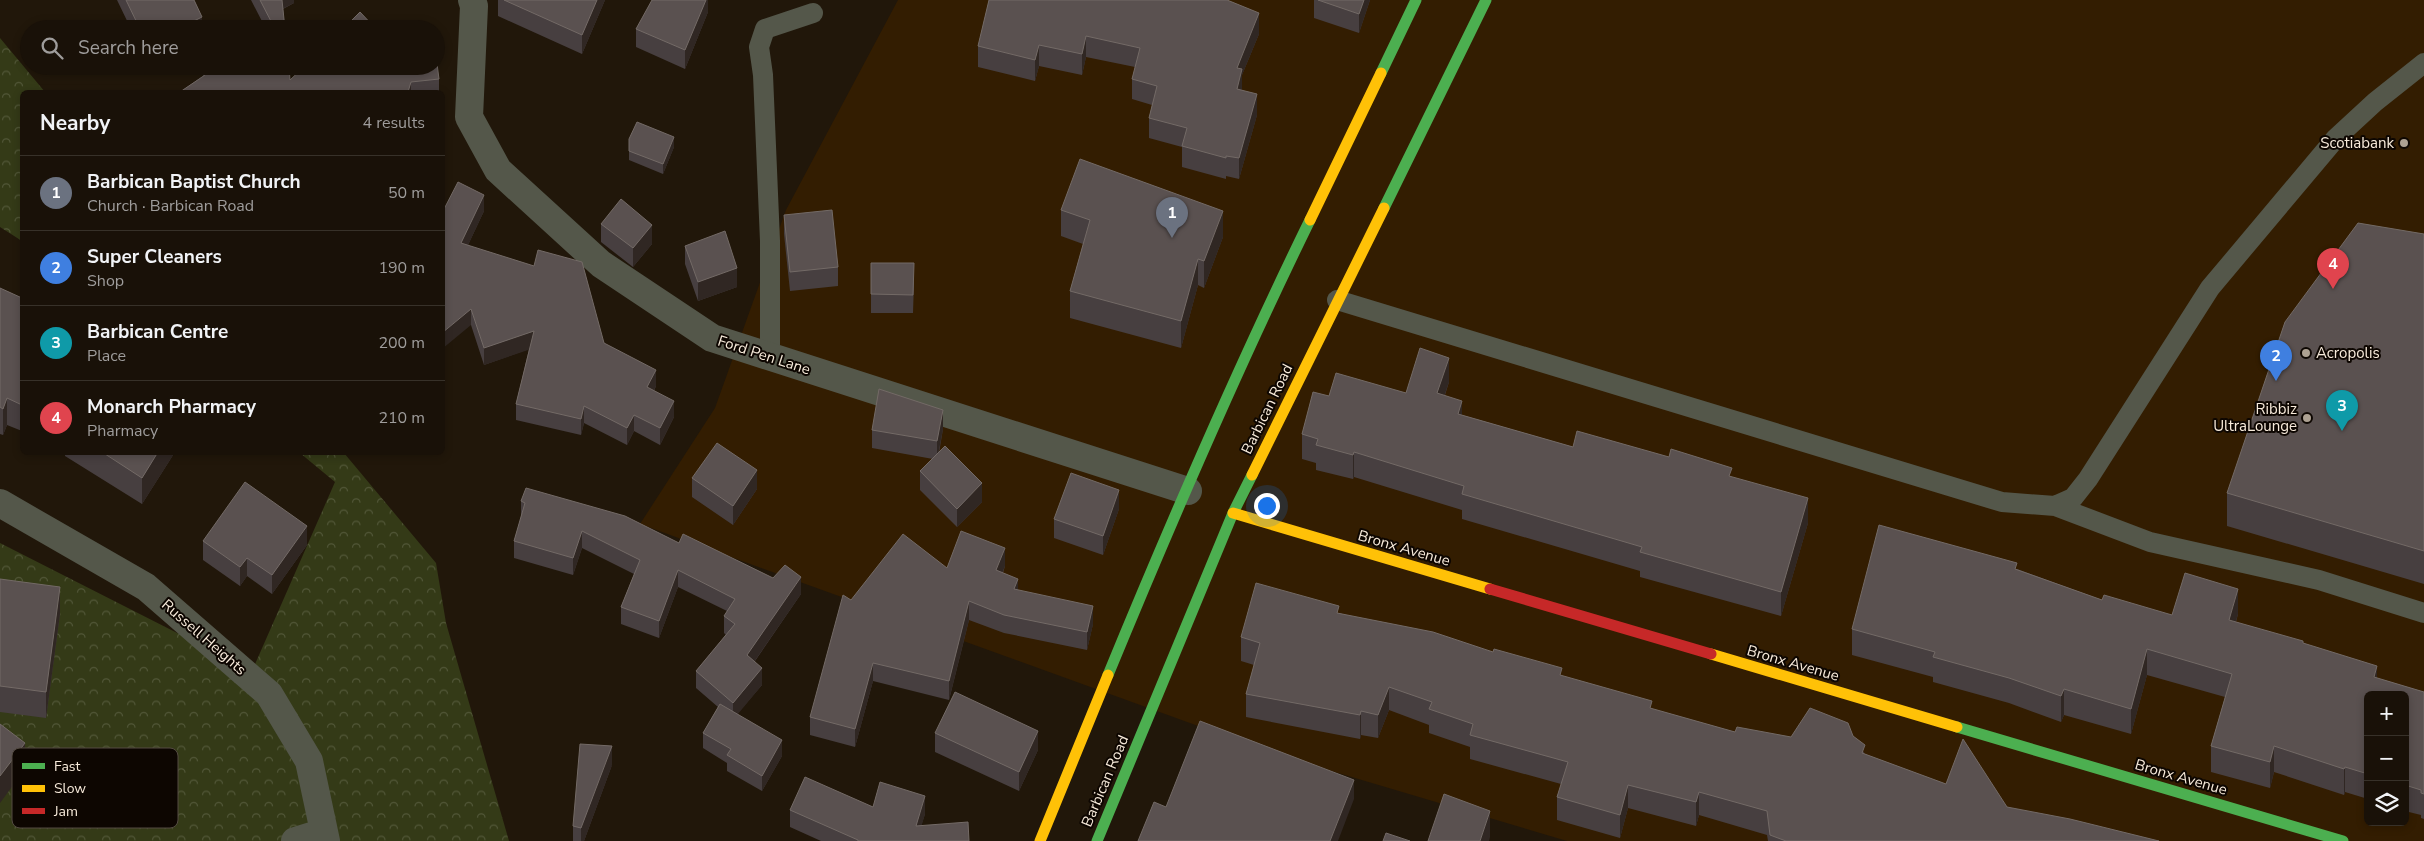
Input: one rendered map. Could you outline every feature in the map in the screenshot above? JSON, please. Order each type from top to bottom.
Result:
[{"type":"main road","points":[[1040,841],[1141,595],[1281,279],[1416,0]]},
{"type":"main road","name":"Barbican Road","points":[[1096,841],[1233,513],[1486,0]]},
{"type":"main road","name":"Bronx Avenue","points":[[1233,513],[2343,841]]},
{"type":"street","name":"Ford Pen Lane","points":[[472,0],[474,6],[469,117],[498,170],[601,264],[712,338],[1188,491]]},
{"type":"street","name":"Russell Heights","points":[[0,504],[146,586],[269,694],[309,761],[325,836]]},
{"type":"street","points":[[296,841],[325,836]]},
{"type":"lane","points":[[770,358],[770,241],[763,75],[759,47],[764,29],[813,13]]},
{"type":"lane","points":[[2055,506],[2073,498],[2088,479],[2210,288],[2336,138],[2375,102],[2424,63]]},
{"type":"lane","points":[[1337,300],[2002,502],[2055,506],[2150,542],[2319,580],[2424,613]]},
{"type":"shaded area","points":[[898,0],[2424,0],[2424,841],[1567,841],[1281,756],[640,524],[715,408],[786,210]]},
{"type":"green space","points":[[0,38],[20,62],[20,75],[31,75],[43,90],[20,90],[20,240],[0,227]]},
{"type":"green space","points":[[302,455],[346,455],[436,563],[446,623],[509,841],[0,841],[0,543],[252,671],[335,482]]},
{"type":"building","points":[[126,0],[194,0],[202,17],[196,20],[136,20]]},
{"type":"building","points":[[260,0],[282,0],[284,20],[270,20]]},
{"type":"building","points":[[504,0],[597,0],[582,35]]},
{"type":"building","points":[[652,0],[706,0],[685,50],[636,29]]},
{"type":"building","points":[[989,0],[1227,0],[1259,13],[1237,68],[1242,69],[1237,89],[1257,94],[1239,158],[1226,156],[1226,158],[1182,146],[1187,128],[1149,118],[1157,86],[1132,79],[1140,48],[1086,36],[1082,54],[1039,45],[1035,60],[978,46]]},
{"type":"building","points":[[1318,0],[1364,0],[1359,14]]},
{"type":"building","points":[[360,12],[368,20],[352,20]]},
{"type":"building","points":[[205,75],[290,75],[290,80],[295,75],[438,75],[439,79],[411,82],[409,90],[183,90]]},
{"type":"building","points":[[637,122],[674,137],[663,164],[629,151],[629,139]]},
{"type":"building","points":[[1080,159],[1223,211],[1204,261],[1198,259],[1181,321],[1070,291],[1090,220],[1061,210]]},
{"type":"building","points":[[458,182],[484,195],[461,243],[534,266],[538,250],[582,262],[604,343],[656,370],[647,387],[674,401],[660,428],[634,415],[627,428],[584,406],[581,419],[516,404],[534,331],[484,348],[471,309],[445,331],[445,207]]},
{"type":"building","points":[[621,199],[652,225],[633,248],[601,224]]},
{"type":"building","points":[[832,210],[838,267],[790,272],[784,215]]},
{"type":"building","points":[[2358,223],[2424,234],[2424,551],[2227,493],[2285,322]]},
{"type":"building","points":[[725,231],[737,268],[698,282],[685,246]]},
{"type":"building","points":[[871,263],[914,263],[913,295],[871,294]]},
{"type":"building","points":[[0,288],[20,297],[20,404],[7,398],[3,409],[0,407]]},
{"type":"building","points":[[1420,348],[1449,358],[1437,393],[1462,401],[1458,414],[1573,447],[1577,431],[1669,457],[1671,449],[1732,468],[1729,476],[1808,498],[1781,592],[1640,552],[1642,547],[1462,494],[1464,486],[1354,452],[1353,455],[1316,445],[1318,439],[1302,434],[1313,392],[1329,396],[1336,373],[1406,393]]},
{"type":"building","points":[[879,389],[943,410],[937,441],[872,430]]},
{"type":"building","points":[[717,443],[757,470],[733,506],[692,478]]},
{"type":"building","points":[[945,446],[982,483],[957,509],[920,471]]},
{"type":"building","points":[[107,455],[156,455],[142,478]]},
{"type":"building","points":[[1071,473],[1119,490],[1103,536],[1054,519]]},
{"type":"building","points":[[245,482],[307,526],[272,575],[247,558],[240,567],[203,541]]},
{"type":"building","points":[[526,488],[625,516],[679,543],[683,534],[773,578],[785,565],[801,577],[747,655],[762,668],[733,703],[696,671],[735,624],[724,616],[735,599],[678,570],[659,621],[621,607],[640,560],[582,531],[573,558],[514,541],[525,503],[521,501]]},
{"type":"building","points":[[1879,525],[2017,563],[2015,569],[2102,600],[2104,595],[2172,615],[2185,573],[2238,589],[2229,620],[2303,641],[2303,643],[2377,666],[2374,677],[2424,692],[2424,794],[2421,793],[2421,790],[2409,786],[2409,691],[2364,691],[2364,773],[2345,767],[2344,769],[2274,746],[2270,762],[2211,746],[2232,674],[2147,649],[2131,709],[2064,689],[2061,696],[2009,678],[1933,657],[1935,652],[1852,629]]},
{"type":"building","points":[[961,531],[1005,548],[996,570],[1018,579],[1014,589],[1093,606],[1087,632],[1004,615],[969,601],[949,681],[873,663],[855,729],[810,717],[843,595],[851,600],[903,534],[947,568]]},
{"type":"building","points":[[0,579],[60,587],[46,692],[0,686]]},
{"type":"building","points":[[1256,583],[1339,606],[1337,613],[1433,632],[1493,652],[1494,649],[1562,668],[1560,675],[1652,701],[1650,708],[1735,732],[1737,727],[1791,737],[1810,708],[1848,723],[1853,736],[1865,745],[1862,753],[1946,784],[1963,739],[2007,807],[2070,819],[2159,841],[1786,841],[1770,835],[1767,811],[1699,792],[1696,802],[1628,785],[1620,815],[1557,797],[1568,762],[1470,735],[1473,724],[1429,709],[1432,702],[1389,687],[1378,715],[1361,711],[1360,715],[1246,694],[1260,643],[1241,637]]},
{"type":"building","points":[[955,692],[1038,731],[1019,772],[935,733]]},
{"type":"building","points":[[720,704],[782,740],[762,776],[727,755],[731,749],[703,733]]},
{"type":"building","points":[[1200,721],[1354,780],[1330,841],[1138,841],[1154,802],[1166,807]]},
{"type":"building","points":[[0,724],[25,743],[21,748],[12,748],[12,760],[0,776]]},
{"type":"building","points":[[580,744],[612,746],[581,828],[573,826]]},
{"type":"building","points":[[805,777],[873,807],[880,782],[925,796],[916,826],[968,822],[969,841],[858,841],[790,810]]},
{"type":"building","points":[[1444,794],[1490,811],[1480,841],[1428,841]]},
{"type":"building","points":[[1386,833],[1410,841],[1383,841]]},
{"type":"traffic: fast","points":[[1381,73],[1416,0]]},
{"type":"traffic: fast","points":[[1384,208],[1486,0]]},
{"type":"traffic: fast","points":[[1108,675],[1205,446],[1256,332],[1310,220]]},
{"type":"traffic: fast","points":[[1097,841],[1233,513],[1252,475]]},
{"type":"traffic: fast","points":[[1957,727],[2343,841]]},
{"type":"traffic: slow","points":[[1310,220],[1381,73]]},
{"type":"traffic: slow","points":[[1252,475],[1384,208]]},
{"type":"traffic: slow","points":[[1233,513],[1490,589]]},
{"type":"traffic: slow","points":[[1711,654],[1957,727]]},
{"type":"traffic: slow","points":[[1040,841],[1108,675]]},
{"type":"traffic: jam","points":[[1490,589],[1711,654]]},
{"type":"place","name":"Scotiabank","points":[[2404,143]]},
{"type":"place","name":"Barbican Baptist Church","points":[[1172,238]]},
{"type":"place","name":"Monarch Pharmacy","points":[[2333,289]]},
{"type":"place","name":"Acropolis","points":[[2306,353]]},
{"type":"place","name":"Super Cleaners","points":[[2276,381]]},
{"type":"place","name":"Ribbiz UltraLounge","points":[[2307,418]]},
{"type":"place","name":"Barbican Centre","points":[[2342,431]]}]
